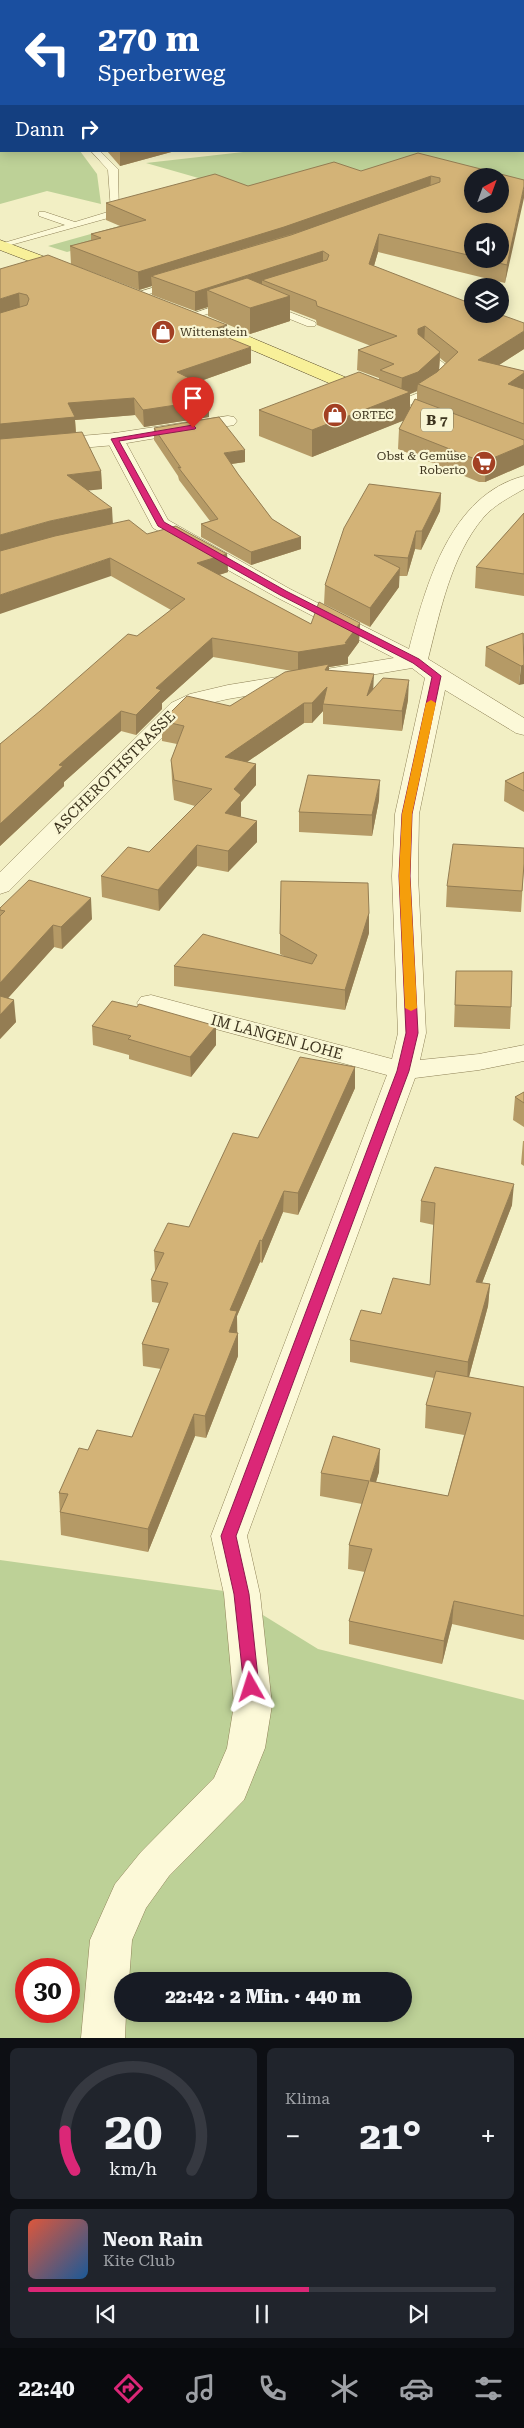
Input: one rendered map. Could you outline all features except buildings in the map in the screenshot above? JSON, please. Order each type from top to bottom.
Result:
[{"type":"main road","points":[[1,245],[90,279]]},
{"type":"main road","points":[[117,289],[159,305]]},
{"type":"main road","name":"B 7","points":[[181,314],[424,415]]},
{"type":"street","points":[[0,449],[115,439],[228,421]]},
{"type":"street","points":[[115,439],[151,526],[416,661],[436,676],[524,728]]},
{"type":"street","points":[[416,661],[435,593],[455,548],[477,512],[524,482]]},
{"type":"street","name":"ASCHEROTHSTRASSE","points":[[0,886],[179,708],[198,699],[228,692],[416,661]]},
{"type":"street","points":[[103,2038],[112,1940],[130,1897],[155,1864],[230,1788],[246,1748],[253,1705],[242,1594],[229,1536],[403,1071],[412,1033],[405,876],[407,814],[436,676]]},
{"type":"street","name":"IM LANGEN LOHE","points":[[151,1003],[403,1071]]},
{"type":"street","points":[[403,1071],[479,1062],[524,1053]]},
{"type":"lane","points":[[1,245],[116,214],[113,169],[96,152]]},
{"type":"lane","points":[[42,214],[74,225]]},
{"type":"lane","points":[[134,295],[186,280]]},
{"type":"lane","points":[[181,314],[239,300]]},
{"type":"lane","points":[[257,302],[311,324]]},
{"type":"lane","points":[[397,405],[422,395],[449,372],[423,350]]},
{"type":"green space","points":[[0,152],[81,152],[97,174],[101,204],[47,191],[0,204]]},
{"type":"green space","points":[[243,152],[524,152],[524,185],[509,179],[509,168],[464,168],[435,162],[202,213],[67,252],[48,246],[244,191],[146,163]]},
{"type":"green space","points":[[0,1560],[224,1591],[318,1649],[524,1700],[524,2038],[0,2038]]},
{"type":"slow traffic","points":[[411,1008],[405,876],[407,814],[431,703]]},
{"type":"place","name":"Wittenstein","points":[[163,332]]},
{"type":"place","name":"ORTEC","points":[[335,415]]},
{"type":"place","name":"Obst & Gemüse Roberto","points":[[484,463]]},
{"type":"route","points":[[193,428],[115,439],[160,524],[283,593],[416,661],[436,676],[407,814],[405,876],[412,1033],[403,1071],[229,1536],[242,1594],[251,1687]]}]
